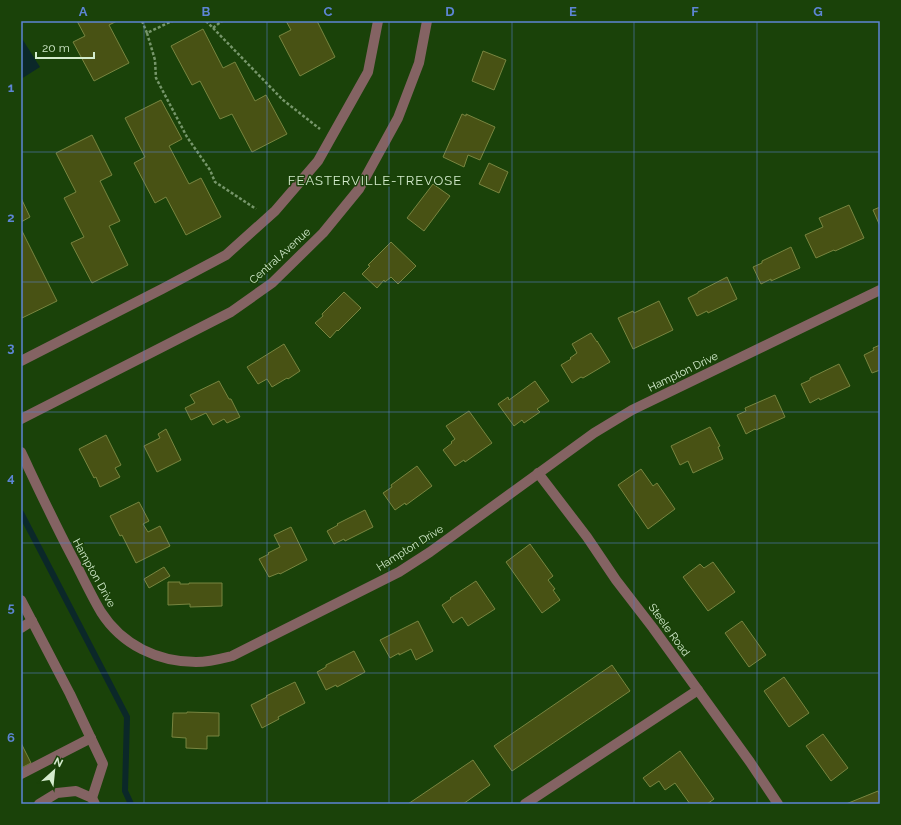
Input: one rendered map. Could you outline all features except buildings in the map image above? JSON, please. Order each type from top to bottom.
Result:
[{"type":"street","points":[[21,361],[226,255],[275,211],[318,161],[368,72],[378,21]]},
{"type":"street","name":"Central Avenue","points":[[21,419],[232,312],[272,283],[323,233],[359,189],[398,118],[419,63],[427,21]]},
{"type":"street","name":"Hampton Drive","points":[[21,452],[62,539],[101,612],[114,629],[127,640],[146,652],[167,659],[196,662],[211,661],[232,656],[399,572],[430,552],[594,433],[632,410],[880,290]]},
{"type":"street","name":"Steele Road","points":[[538,473],[587,537],[616,580],[698,690],[750,762],[778,804]]},
{"type":"street","points":[[21,600],[24,611],[32,621],[70,694],[103,764],[93,801],[76,791],[57,793],[39,804]]},
{"type":"street","points":[[21,628],[32,621]]},
{"type":"street","points":[[524,804],[698,690]]},
{"type":"street","points":[[21,774],[90,738]]},
{"type":"path","points":[[142,21],[155,60],[156,78],[187,137],[210,170],[215,182],[268,217]]},
{"type":"path","points":[[147,33],[172,21]]},
{"type":"path","points":[[206,21],[283,100],[331,137]]},
{"type":"path","points":[[213,28],[222,21]]},
{"type":"water","points":[[21,37],[40,67],[21,79]]},
{"type":"waterway","points":[[21,513],[127,717],[125,791],[131,804]]},
{"type":"district","name":"FEASTERVILLE-TREVOSE","points":[[375,180]]}]
